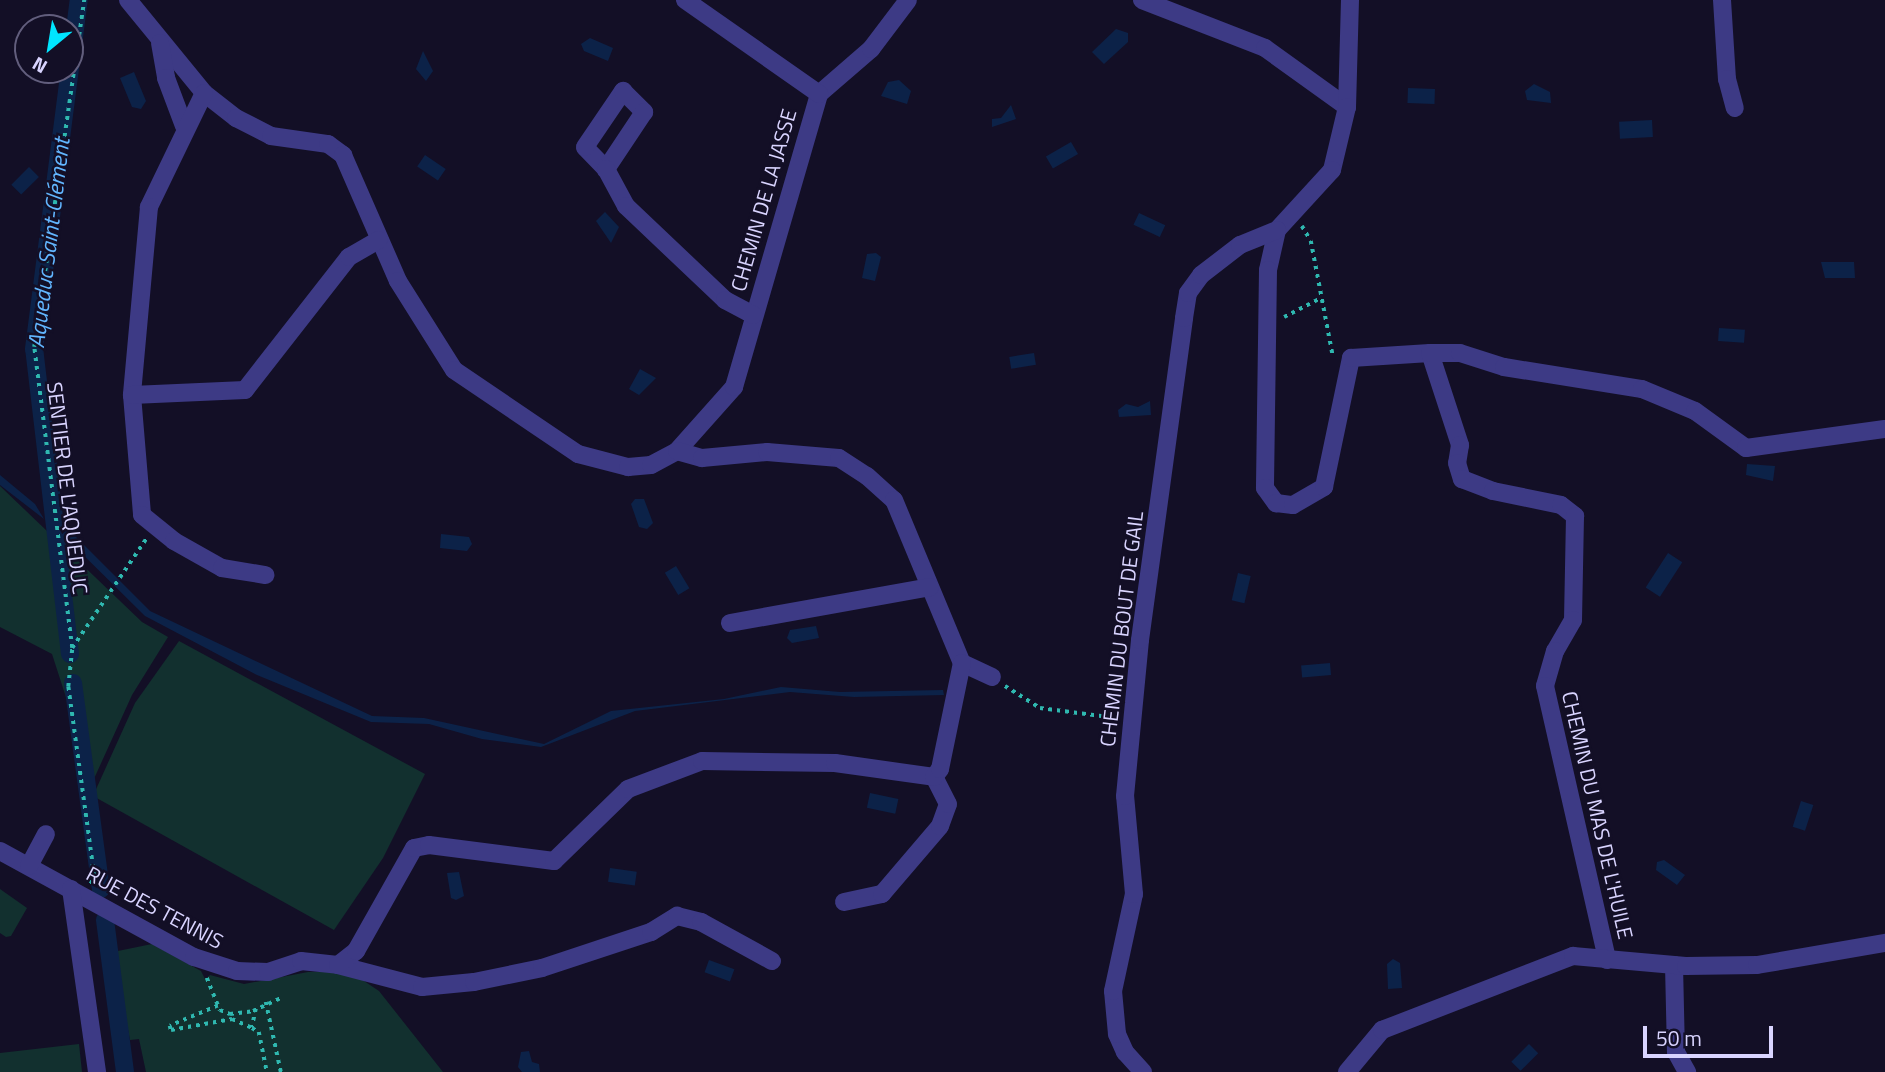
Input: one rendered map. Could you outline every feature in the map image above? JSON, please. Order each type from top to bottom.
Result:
[{"type":"street","points":[[128,0],[204,93],[271,136],[336,149],[350,166],[378,240],[432,338],[468,381],[599,463],[651,465],[677,451],[702,458],[767,452],[839,458],[894,500],[962,663],[940,769],[934,777]]},
{"type":"street","points":[[685,0],[819,93]]},
{"type":"street","name":"CHEMIN DE LA JASSE","points":[[677,451],[734,387],[819,93],[871,49],[908,0]]},
{"type":"street","points":[[1142,0],[1265,48],[1347,107]]},
{"type":"street","points":[[1350,0],[1347,107],[1332,170],[1292,210],[1277,230],[1268,270],[1265,488],[1276,503],[1293,505],[1324,487],[1346,375],[1352,358],[1430,353],[1460,354],[1503,367],[1642,388],[1695,411],[1746,448],[1885,429]]},
{"type":"street","points":[[1722,0],[1727,79],[1735,108]]},
{"type":"street","points":[[159,39],[166,78],[184,126]]},
{"type":"street","points":[[204,93],[184,126],[149,208],[132,395],[142,515],[222,568],[265,575]]},
{"type":"street","points":[[606,169],[626,206],[725,300],[753,315]]},
{"type":"street","name":"CHEMIN DU BOUT DE GAIL","points":[[1143,1072],[1125,1052],[1113,1013],[1113,991],[1134,894],[1125,796],[1188,293],[1201,275],[1240,244],[1277,230]]},
{"type":"street","points":[[132,395],[245,390],[349,257],[378,240]]},
{"type":"street","name":"CHEMIN DU MAS DE L'HUILE","points":[[1430,353],[1460,445],[1457,463],[1462,480],[1493,491],[1561,505],[1574,516],[1573,621],[1555,651],[1545,686],[1607,960]]},
{"type":"street","points":[[730,623],[930,587]]},
{"type":"street","points":[[962,663],[992,677]]},
{"type":"street","points":[[338,965],[356,951],[414,848],[429,845],[554,861],[628,789],[702,761],[835,763],[934,777]]},
{"type":"street","points":[[844,902],[882,894],[940,826],[948,804],[934,777]]},
{"type":"street","points":[[29,866],[46,834]]},
{"type":"street","name":"RUE DES TENNIS","points":[[0,851],[150,927],[205,962],[237,971],[268,972],[301,961],[338,965],[422,988],[474,982],[542,968],[651,932],[677,916],[701,922],[772,961]]},
{"type":"street","points":[[78,892],[75,953],[97,1072]]},
{"type":"street","points":[[1347,1072],[1382,1030],[1431,1008],[1573,956],[1674,965],[1757,965],[1885,943]]},
{"type":"street","points":[[1674,965],[1676,1052],[1687,1072]]},
{"type":"path","name":"SENTIER DE L'AQUEDUC","points":[[78,892],[94,876],[68,687],[72,648],[34,347],[84,0]]},
{"type":"path","points":[[1292,210],[1311,241],[1334,361],[1346,375]]},
{"type":"path","points":[[1266,326],[1321,298]]},
{"type":"path","name":"SENTIER DE L'AQUEDUC","points":[[72,648],[155,526]]},
{"type":"path","points":[[992,677],[1040,708],[1133,719]]},
{"type":"path","points":[[205,962],[218,1006],[230,1014],[256,1009],[267,1002],[284,997]]},
{"type":"path","points":[[267,1002],[281,1072]]},
{"type":"path","points":[[218,1006],[170,1026],[171,1030],[232,1019],[259,1032],[267,1072]]},
{"type":"path","points":[[252,1028],[256,1009]]},
{"type":"green space","points":[[0,486],[142,622],[168,637],[132,695],[93,781],[52,654],[0,627]]},
{"type":"green space","points":[[179,641],[425,774],[383,858],[334,930],[93,796],[135,703]]},
{"type":"green space","points":[[0,889],[27,908],[11,936],[6,937],[0,933]]},
{"type":"green space","points":[[152,944],[201,971],[205,979],[210,975],[244,984],[308,972],[349,971],[379,991],[443,1072],[146,1072],[139,1039],[130,1040],[113,952]]},
{"type":"green space","points":[[79,1044],[82,1072],[0,1072],[0,1053]]},
{"type":"water","points":[[1116,29],[1128,33],[1128,42],[1104,64],[1092,52]]},
{"type":"water","points":[[590,38],[613,48],[608,61],[584,51],[581,44]]},
{"type":"water","points":[[423,51],[433,71],[426,81],[416,69]]},
{"type":"water","points":[[134,72],[146,101],[141,109],[132,107],[120,78]]},
{"type":"water","points":[[899,80],[911,91],[907,104],[881,96],[888,82]]},
{"type":"water","points":[[1534,84],[1550,92],[1551,103],[1527,100],[1525,91]]},
{"type":"water","points":[[1408,88],[1435,89],[1434,104],[1407,103]]},
{"type":"water","points":[[1011,105],[1016,119],[992,127],[992,119],[1001,118]]},
{"type":"water","points":[[1652,120],[1653,137],[1620,139],[1619,122]]},
{"type":"water","points":[[1071,142],[1078,154],[1053,169],[1046,156]]},
{"type":"water","points":[[425,155],[446,169],[438,181],[417,167]]},
{"type":"water","points":[[29,167],[39,177],[21,195],[11,185]]},
{"type":"water","points":[[605,212],[619,227],[611,243],[596,221]]},
{"type":"water","points":[[1139,213],[1165,225],[1160,237],[1134,225]]},
{"type":"water","points":[[876,253],[881,257],[875,281],[862,278],[867,254]]},
{"type":"water","points":[[1821,262],[1854,262],[1855,278],[1825,278]]},
{"type":"water","points":[[1719,328],[1745,330],[1744,343],[1718,341]]},
{"type":"water","points":[[1034,353],[1036,365],[1011,369],[1009,357]]},
{"type":"water","points":[[640,369],[656,378],[639,395],[629,389]]},
{"type":"water","points":[[1150,401],[1151,415],[1119,417],[1118,410],[1126,404],[1138,407]]},
{"type":"water","points":[[1747,464],[1775,466],[1773,481],[1746,475]]},
{"type":"water","points":[[0,475],[35,504],[44,519],[0,485]]},
{"type":"water","points":[[635,499],[644,499],[653,523],[647,529],[639,527],[631,504]]},
{"type":"water","points":[[60,521],[150,611],[372,716],[424,718],[544,744],[611,711],[724,699],[781,687],[840,692],[943,690],[944,695],[854,697],[790,692],[635,711],[541,747],[482,739],[429,724],[371,722],[257,675],[145,616],[61,533]]},
{"type":"water","points":[[441,534],[469,537],[472,544],[467,551],[440,548]]},
{"type":"water","points":[[1668,553],[1682,562],[1660,597],[1646,587]]},
{"type":"water","points":[[676,566],[689,588],[678,595],[665,573]]},
{"type":"water","points":[[1238,573],[1251,576],[1244,603],[1232,600]]},
{"type":"water","points":[[816,626],[819,638],[792,643],[787,638],[790,630]]},
{"type":"water","points":[[1330,663],[1331,675],[1302,677],[1301,666]]},
{"type":"water","points":[[870,793],[898,799],[895,814],[867,808]]},
{"type":"water","points":[[1801,801],[1813,805],[1805,831],[1793,827]]},
{"type":"water","points":[[1664,860],[1685,875],[1677,885],[1656,870],[1657,862]]},
{"type":"water","points":[[610,868],[637,872],[635,886],[608,882]]},
{"type":"water","points":[[459,872],[464,896],[456,900],[451,898],[447,873]]},
{"type":"water","points":[[1393,959],[1400,963],[1402,988],[1388,989],[1387,964]]},
{"type":"water","points":[[709,960],[734,969],[730,981],[705,972]]},
{"type":"water","points":[[1529,1044],[1538,1053],[1521,1071],[1511,1062]]},
{"type":"water","points":[[529,1051],[532,1062],[539,1064],[540,1072],[522,1072],[518,1067],[521,1052]]},
{"type":"waterway","name":"Aqueduc Saint-Clément","points":[[70,654],[34,349],[79,0]]},
{"type":"waterway","name":"Aqueduc Saint-Clément","points":[[73,683],[101,889]]},
{"type":"waterway","name":"Aqueduc Saint-Clément","points":[[105,920],[125,1072]]}]
